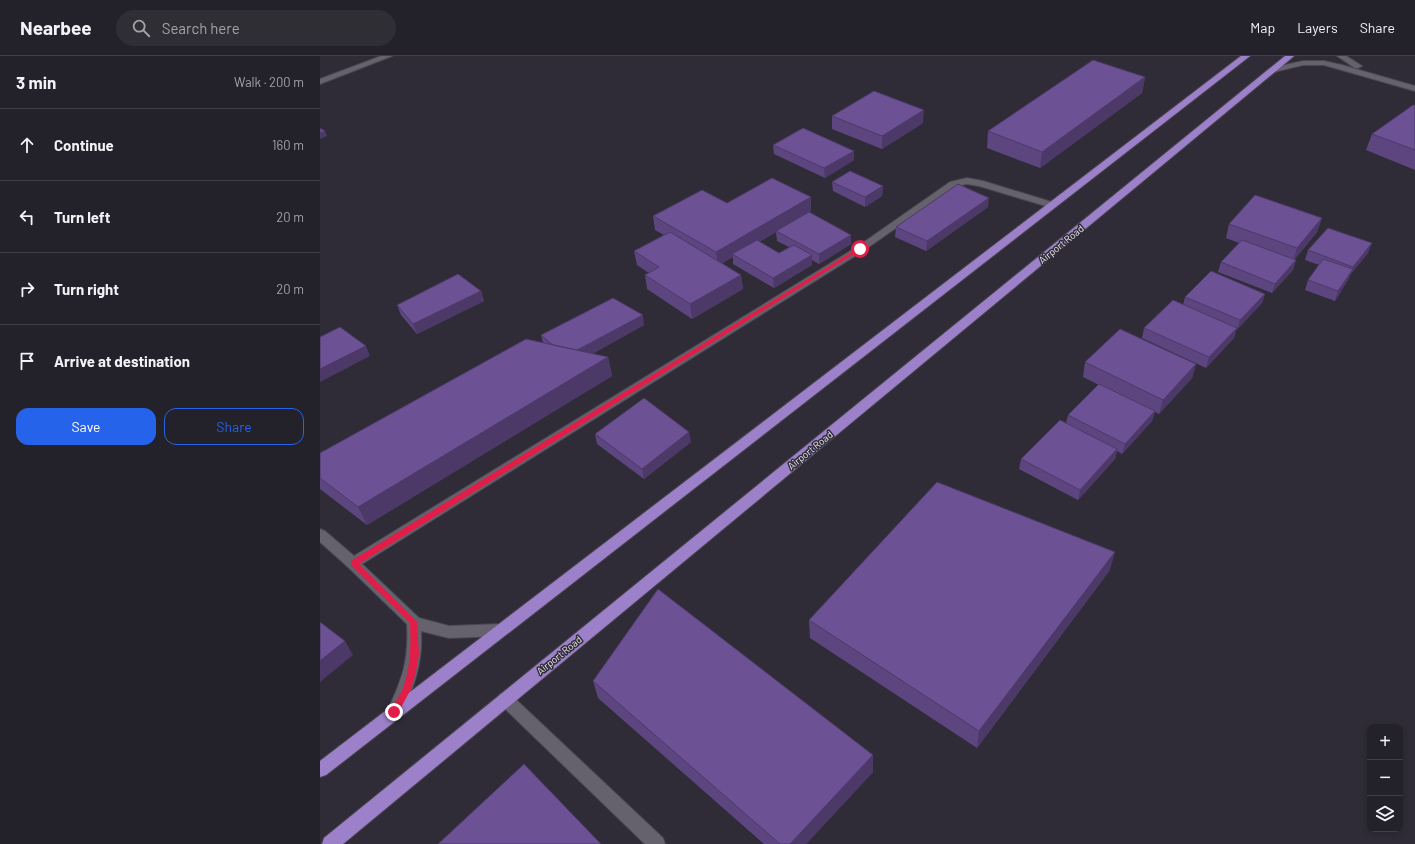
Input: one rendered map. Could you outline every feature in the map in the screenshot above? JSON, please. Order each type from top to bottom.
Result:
[{"type":"highway","points":[[320,770],[1246,56]]},
{"type":"highway","name":"Airport Road","points":[[330,844],[1290,56]]},
{"type":"street","points":[[320,82],[388,56]]},
{"type":"street","points":[[1341,56],[1353,63],[1415,89]]},
{"type":"street","points":[[1274,70],[1304,63],[1324,63],[1396,82]]},
{"type":"street","points":[[354,563],[860,249],[953,184],[967,181],[980,183],[1052,205]]},
{"type":"street","points":[[320,534],[354,563],[414,622],[430,628],[448,632],[501,630]]},
{"type":"street","points":[[394,712],[407,689],[412,671],[415,654],[414,622]]},
{"type":"street","points":[[505,699],[657,844]]},
{"type":"building","points":[[1093,60],[1145,77],[1042,152],[988,131]]},
{"type":"building","points":[[874,91],[924,110],[882,136],[832,116]]},
{"type":"building","points":[[1415,105],[1415,150],[1372,134]]},
{"type":"building","points":[[320,128],[325,131],[320,133]]},
{"type":"building","points":[[803,128],[854,151],[824,168],[773,145]]},
{"type":"building","points":[[850,171],[883,186],[865,197],[832,182]]},
{"type":"building","points":[[772,178],[811,197],[716,252],[653,216],[702,190],[727,203]]},
{"type":"building","points":[[958,184],[989,198],[927,241],[896,227]]},
{"type":"building","points":[[1255,195],[1322,218],[1297,248],[1229,224]]},
{"type":"building","points":[[809,212],[851,235],[819,254],[776,231]]},
{"type":"building","points":[[1328,228],[1372,243],[1353,267],[1308,250]]},
{"type":"building","points":[[670,232],[741,275],[690,304],[645,275],[659,267],[634,251]]},
{"type":"building","points":[[757,240],[779,253],[794,245],[812,255],[773,278],[732,254]]},
{"type":"building","points":[[1242,240],[1296,260],[1275,284],[1221,262]]},
{"type":"building","points":[[1323,259],[1353,269],[1338,291],[1308,280]]},
{"type":"building","points":[[1211,271],[1265,294],[1240,320],[1185,297]]},
{"type":"building","points":[[458,274],[481,291],[413,324],[397,305]]},
{"type":"building","points":[[613,298],[643,315],[577,350],[553,345],[541,335]]},
{"type":"building","points":[[1173,300],[1237,328],[1209,357],[1144,328]]},
{"type":"building","points":[[340,327],[366,346],[320,369],[320,337]]},
{"type":"building","points":[[1120,329],[1196,364],[1163,400],[1085,362]]},
{"type":"building","points":[[526,339],[608,357],[358,507],[320,478],[320,453]]},
{"type":"building","points":[[1099,384],[1155,411],[1125,444],[1068,415]]},
{"type":"building","points":[[644,398],[689,432],[642,469],[595,434]]},
{"type":"building","points":[[1060,420],[1117,449],[1080,490],[1021,459]]},
{"type":"building","points":[[937,482],[1115,552],[979,731],[809,620]]},
{"type":"building","points":[[658,589],[873,755],[790,844],[780,844],[593,681]]},
{"type":"building","points":[[320,622],[345,641],[320,661]]},
{"type":"building","points":[[524,764],[601,844],[438,844]]},
{"type":"route","points":[[394,712],[407,689],[412,671],[415,654],[414,622],[354,563],[860,249]]}]
